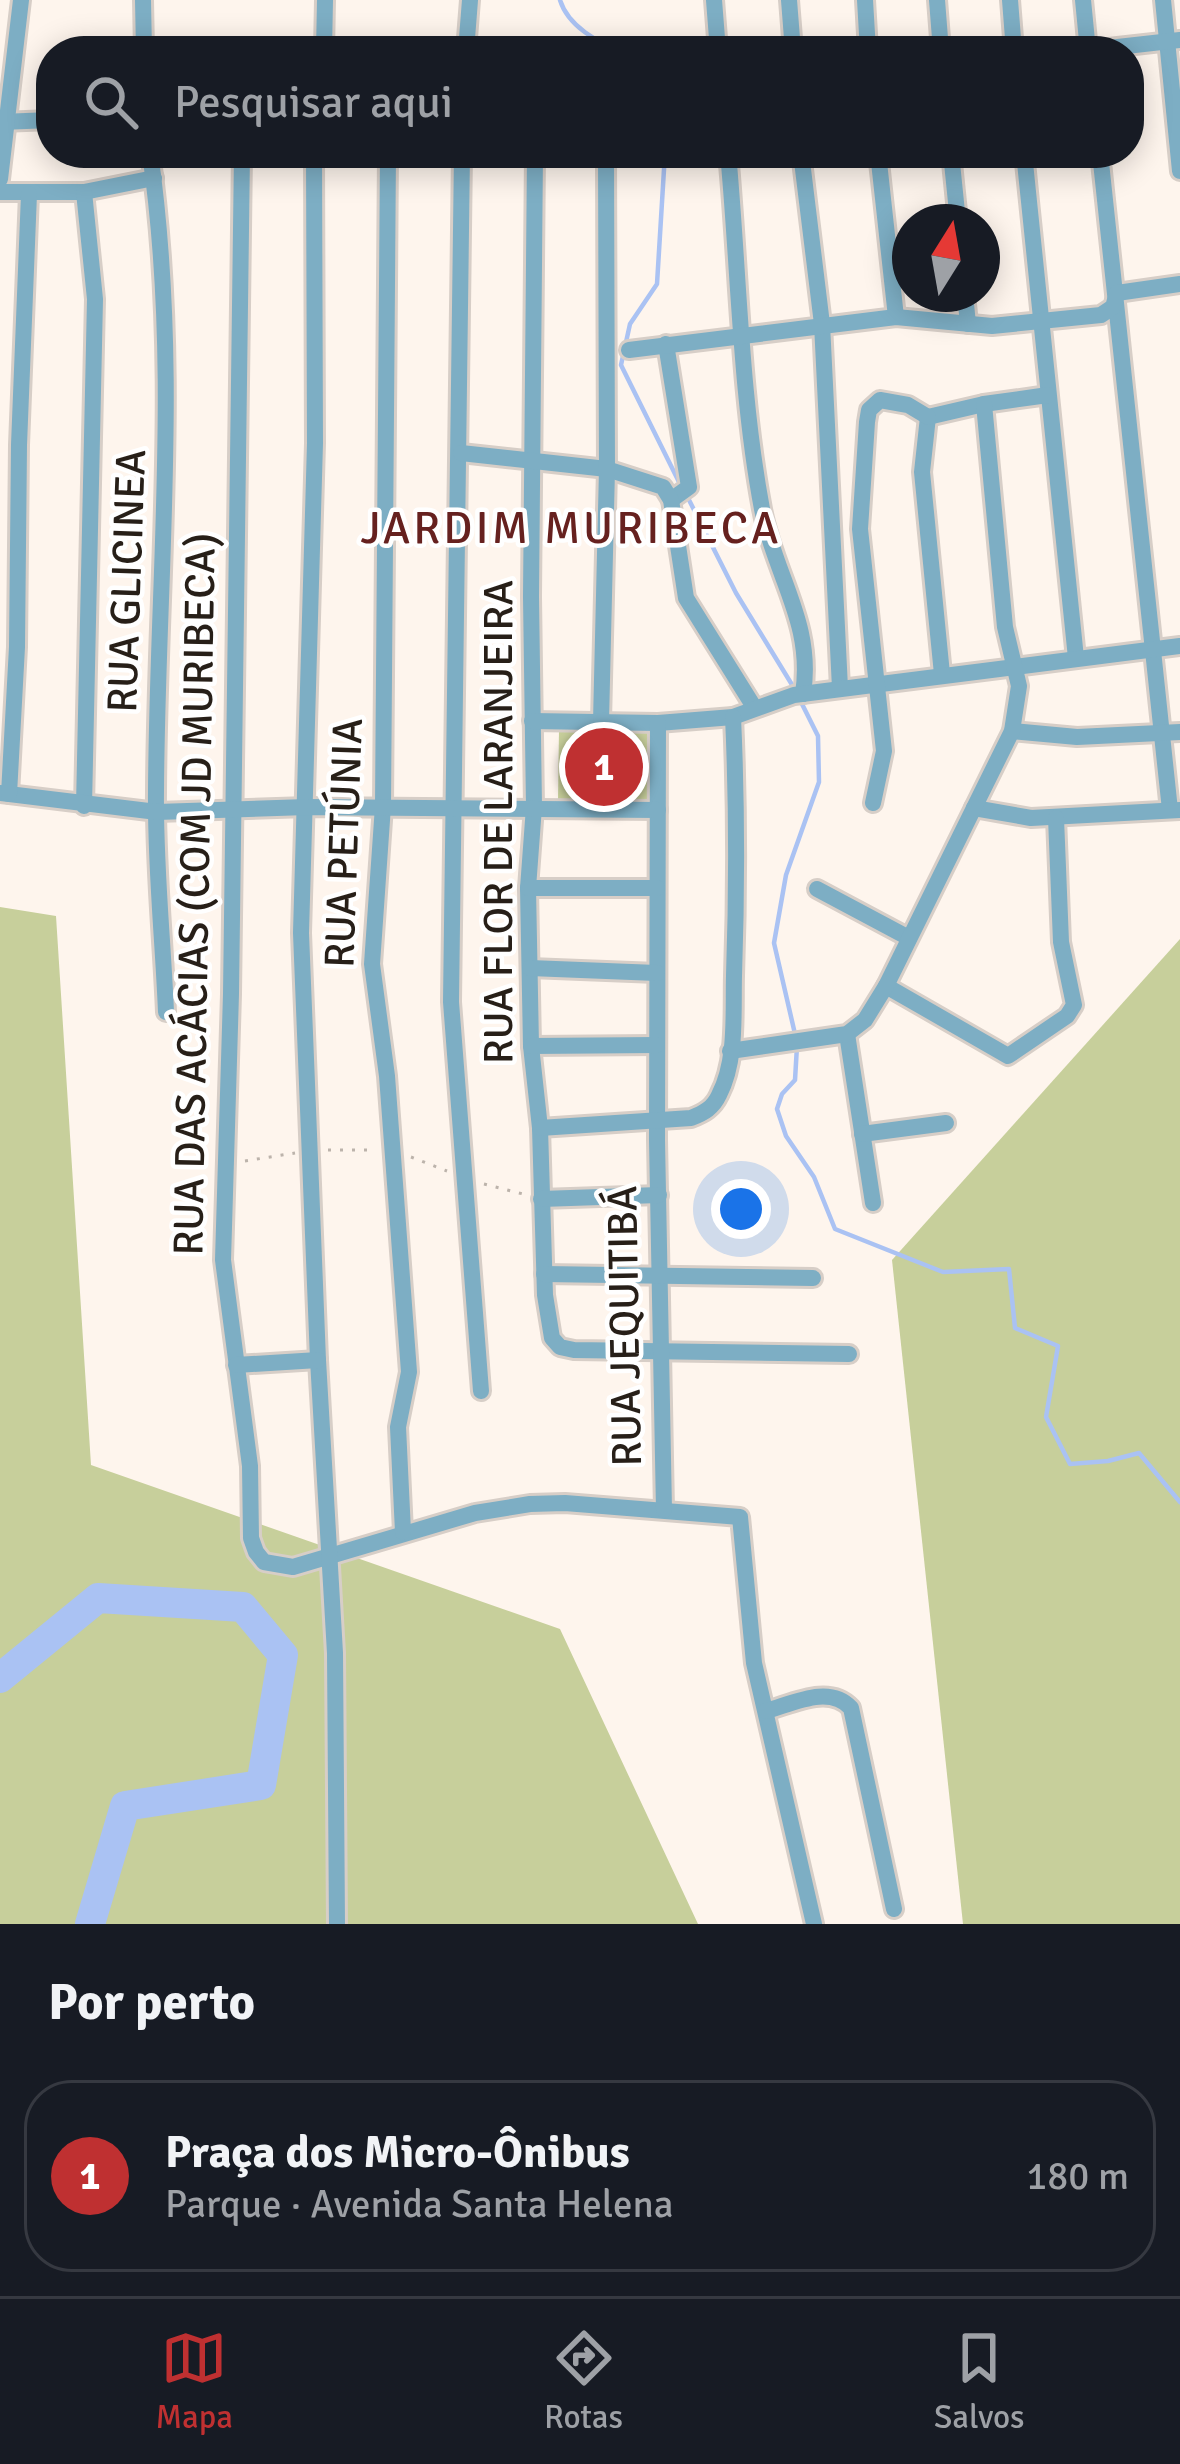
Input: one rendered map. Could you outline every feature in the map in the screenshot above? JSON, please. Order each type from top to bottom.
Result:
[{"type":"street","points":[[0,179],[21,0]]},
{"type":"street","points":[[143,0],[144,36]]},
{"type":"street","points":[[324,36],[325,0]]},
{"type":"street","points":[[467,36],[470,0]]},
{"type":"street","points":[[714,0],[717,36]]},
{"type":"street","points":[[789,0],[792,36]]},
{"type":"street","points":[[865,0],[867,36]]},
{"type":"street","points":[[937,0],[940,36]]},
{"type":"street","points":[[1010,0],[1013,36]]},
{"type":"street","points":[[1083,0],[1085,36]]},
{"type":"street","points":[[1162,0],[1173,40],[1180,171]]},
{"type":"street","points":[[4,122],[36,121]]},
{"type":"street","name":"RUA GLICINEA","points":[[153,168],[163,264],[167,399],[157,812],[166,1012]]},
{"type":"street","name":"RUA DAS ACÁCIAS (COM JD MURIBECA)","points":[[242,168],[231,994],[223,1229],[250,1466],[251,1538],[264,1562],[279,1567],[330,1557]]},
{"type":"street","points":[[314,168],[315,443],[308,806],[301,876],[318,1360],[330,1557],[337,1924]]},
{"type":"street","name":"RUA PETÚNIA","points":[[388,168],[383,806],[372,964],[387,1076],[409,1372],[398,1426],[404,1532]]},
{"type":"street","points":[[463,168],[451,1002],[481,1391]]},
{"type":"street","name":"RUA FLOR DE LARANJEIRA","points":[[535,168],[533,807],[528,888],[531,1046],[540,1127],[548,1322],[556,1344],[574,1350],[663,1353]]},
{"type":"street","points":[[601,722],[607,168]]},
{"type":"street","points":[[729,168],[762,509],[778,574],[795,607],[807,652],[798,694]]},
{"type":"street","points":[[803,168],[822,324],[840,688]]},
{"type":"street","points":[[880,168],[896,317]]},
{"type":"street","points":[[953,168],[956,204]]},
{"type":"street","points":[[1026,168],[1076,658]]},
{"type":"street","points":[[974,808],[998,815],[1056,818],[1175,810],[1172,732],[1150,652],[1102,168]]},
{"type":"street","points":[[0,192],[84,192],[154,178]]},
{"type":"street","points":[[84,192],[95,298],[84,806]]},
{"type":"street","points":[[29,194],[17,647],[4,793],[157,812],[308,806],[658,810]]},
{"type":"street","points":[[1117,292],[1180,284]]},
{"type":"street","points":[[629,350],[896,317],[968,324],[1101,315],[1113,307],[1117,292]]},
{"type":"street","points":[[967,312],[968,324]]},
{"type":"street","points":[[666,344],[689,488],[671,500]]},
{"type":"street","points":[[873,803],[884,751],[860,529],[869,410],[880,400],[908,405],[928,417],[1048,395]]},
{"type":"street","points":[[730,1051],[847,1034],[865,1020],[1012,731],[1018,704],[1005,627],[984,404]]},
{"type":"street","points":[[928,417],[922,472],[942,674]]},
{"type":"street","points":[[461,453],[607,470],[663,487],[671,500],[686,598],[754,707]]},
{"type":"street","points":[[532,721],[658,723],[733,717],[798,694],[1180,646]]},
{"type":"street","points":[[540,1127],[657,1122],[706,1112],[719,1095],[730,1051],[738,826],[733,717]]},
{"type":"street","name":"RUA JEQUITIBÁ","points":[[658,723],[657,1122],[664,1510],[730,1514],[742,1521],[750,1640],[814,1924]]},
{"type":"street","points":[[1012,731],[1077,737],[1172,732]]},
{"type":"street","points":[[886,986],[1002,1055],[1013,1055],[1067,1016],[1074,1005],[1061,942],[1056,818]]},
{"type":"street","points":[[528,888],[657,888]]},
{"type":"street","points":[[818,890],[909,938]]},
{"type":"street","points":[[530,968],[657,973]]},
{"type":"street","points":[[847,1034],[873,1203]]},
{"type":"street","points":[[531,1046],[657,1046]]},
{"type":"street","points":[[862,1134],[946,1123]]},
{"type":"street","points":[[541,1199],[659,1195]]},
{"type":"street","points":[[544,1274],[813,1278]]},
{"type":"street","points":[[663,1353],[849,1354]]},
{"type":"street","points":[[236,1365],[318,1360]]},
{"type":"street","points":[[330,1557],[475,1513],[530,1504],[664,1510]]},
{"type":"street","points":[[766,1711],[826,1696],[844,1700],[851,1708],[893,1909]]},
{"type":"green space","points":[[559,730],[648,733],[649,802],[558,800]]},
{"type":"green space","points":[[0,907],[56,916],[91,1465],[560,1629],[698,1924],[0,1924]]},
{"type":"green space","points":[[1180,939],[1180,1924],[963,1924],[892,1260]]},
{"type":"waterway","points":[[560,0],[570,18],[592,36]]},
{"type":"waterway","points":[[664,168],[657,284],[630,324],[621,365],[680,484]]},
{"type":"waterway","points":[[686,494],[736,593],[794,688]]},
{"type":"waterway","points":[[795,1034],[774,943],[786,875],[819,782],[818,736],[799,698]]},
{"type":"waterway","points":[[797,1046],[795,1080],[782,1094],[777,1109],[786,1136],[814,1177],[835,1229],[943,1272],[1009,1269],[1015,1328],[1058,1346],[1046,1417],[1070,1464],[1139,1453],[1180,1502]]},
{"type":"waterway","points":[[0,1678],[98,1598],[243,1607],[283,1655],[261,1785],[125,1806],[90,1924]]},
{"type":"place","name":"Praça dos Micro-Ônibus","points":[[604,767]]},
{"type":"district","name":"JARDIM MURIBECA","points":[[571,528]]}]
